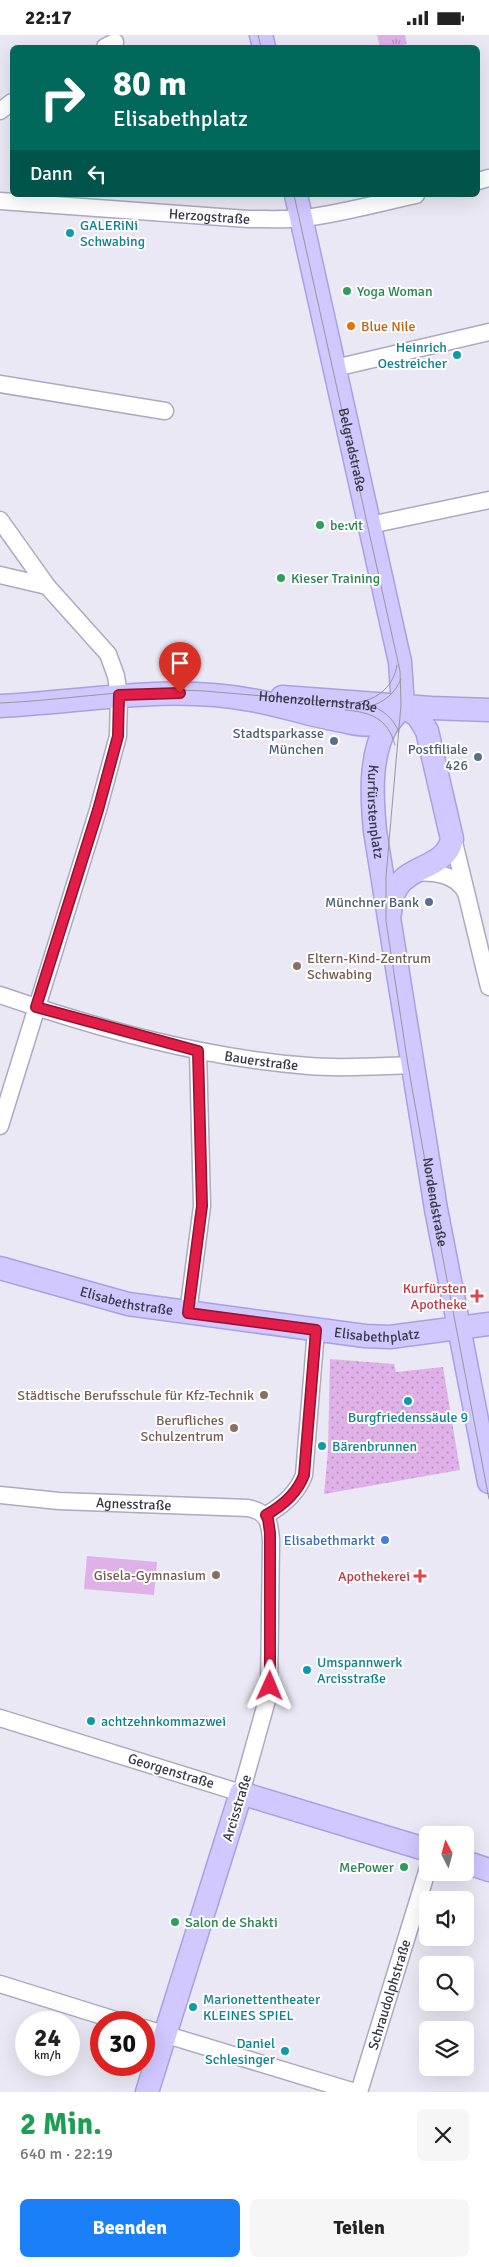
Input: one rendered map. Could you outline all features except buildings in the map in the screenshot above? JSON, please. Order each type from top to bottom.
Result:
[{"type":"main road","name":"Belgradstraße","points":[[297,197],[401,666],[403,706]]},
{"type":"main road","name":"Hohenzollernstraße","points":[[0,707],[119,695],[180,693],[233,697],[287,697],[403,706],[489,710]]},
{"type":"main road","name":"Hohenzollernstraße","points":[[233,697],[274,704],[319,717],[360,724],[381,721],[403,706]]},
{"type":"main road","name":"Kurfürstenplatz","points":[[389,919],[374,822],[374,783],[380,742],[386,727],[403,706]]},
{"type":"main road","points":[[389,919],[395,891],[403,879],[445,855],[452,843],[452,831],[427,731],[418,716],[403,706]]},
{"type":"main road","name":"Hohenzollernstraße","points":[[360,724],[371,730],[380,742]]},
{"type":"main road","points":[[377,849],[396,871],[411,874]]},
{"type":"main road","name":"Nordendstraße","points":[[389,919],[441,1239],[489,1482]]},
{"type":"main road","name":"Elisabethstraße","points":[[0,1268],[128,1304],[316,1330]]},
{"type":"main road","name":"Elisabethplatz","points":[[316,1330],[390,1337],[489,1324]]},
{"type":"main road","name":"Georgenstraße","points":[[242,1793],[419,1847]]},
{"type":"main road","name":"Arcisstraße","points":[[147,2092],[242,1793]]},
{"type":"main road","points":[[474,1865],[489,1869]]},
{"type":"street","name":"Herzogstraße","points":[[0,201],[248,219],[302,218],[339,213],[407,197]]},
{"type":"street","points":[[335,368],[489,332]]},
{"type":"street","points":[[0,383],[165,411]]},
{"type":"street","points":[[370,525],[489,500]]},
{"type":"street","points":[[0,520],[48,586],[108,653],[116,676],[119,695],[118,736],[98,810],[0,1126]]},
{"type":"street","points":[[0,575],[48,586]]},
{"type":"street","points":[[452,831],[488,978]]},
{"type":"street","points":[[411,874],[432,873],[446,876],[460,883],[466,893]]},
{"type":"street","name":"Bauerstraße","points":[[0,995],[36,1007],[198,1051],[311,1066],[412,1065]]},
{"type":"street","points":[[188,1313],[202,1206],[198,1051]]},
{"type":"street","name":"Elisabethplatz","points":[[266,1515],[277,1509],[292,1495],[304,1475],[316,1330]]},
{"type":"street","name":"Agnesstraße","points":[[0,1495],[59,1501],[248,1508],[261,1511],[266,1515]]},
{"type":"street","name":"Arcisstraße","points":[[242,1793],[266,1709],[270,1686],[270,1533],[266,1515]]},
{"type":"street","name":"Georgenstraße","points":[[0,1718],[242,1793]]},
{"type":"street","name":"Schraudolphstraße","points":[[359,2092],[424,1881]]},
{"type":"street","points":[[0,1984],[90,2012]]},
{"type":"street","points":[[155,2032],[355,2092]]},
{"type":"green space","points":[[377,35],[405,35],[407,44],[402,45],[380,45]]},
{"type":"green space","points":[[330,1359],[394,1364],[396,1372],[443,1367],[460,1470],[324,1494],[328,1451]]},
{"type":"green space","points":[[87,1556],[157,1562],[154,1595],[84,1589]]},
{"type":"tram line","points":[[258,35],[260,45]]},
{"type":"tram line","points":[[294,197],[400,671],[401,705],[386,876],[386,921],[408,1065],[435,1217],[489,1499]]},
{"type":"tram line","points":[[359,702],[373,698],[384,690],[393,679],[397,665]]},
{"type":"tram line","points":[[368,707],[388,697],[401,679]]},
{"type":"tram line","points":[[0,703],[128,692],[205,691],[367,705],[386,714],[394,722],[399,732]]},
{"type":"tram line","points":[[345,710],[377,718],[388,728],[395,745]]},
{"type":"place","name":"GALERiNi Schwabing","points":[[70,233]]},
{"type":"place","name":"Yoga Woman","points":[[347,291]]},
{"type":"place","name":"Blue Nile","points":[[351,326]]},
{"type":"place","name":"Heinrich Oestreicher","points":[[457,355]]},
{"type":"place","name":"be:vit","points":[[320,525]]},
{"type":"place","name":"Kieser Training","points":[[281,578]]},
{"type":"place","name":"Stadtsparkasse München","points":[[334,741]]},
{"type":"place","name":"Postfiliale 426","points":[[478,757]]},
{"type":"place","name":"Münchner Bank","points":[[429,902]]},
{"type":"place","name":"Eltern-Kind-Zentrum Schwabing","points":[[297,966]]},
{"type":"place","name":"Kurfürsten Apotheke","points":[[477,1296]]},
{"type":"place","name":"Städtische Berufsschule für Kfz-Technik","points":[[264,1395]]},
{"type":"place","name":"Burgfriedenssäule 9","points":[[408,1401]]},
{"type":"place","name":"Berufliches Schulzentrum","points":[[234,1428]]},
{"type":"place","name":"Bärenbrunnen","points":[[322,1446]]},
{"type":"place","name":"Elisabethmarkt","points":[[385,1540]]},
{"type":"place","name":"Gisela-Gymnasium","points":[[216,1575]]},
{"type":"place","name":"Apothekerei","points":[[420,1576]]},
{"type":"place","name":"Umspannwerk Arcisstraße","points":[[307,1670]]},
{"type":"place","name":"achtzehnkommazwei","points":[[91,1721]]},
{"type":"place","name":"MePower","points":[[404,1867]]},
{"type":"place","name":"Salon de Shakti","points":[[175,1922]]},
{"type":"place","name":"Marionettentheater KLEINES SPIEL","points":[[193,2007]]},
{"type":"place","name":"Daniel Schlesinger","points":[[285,2051]]},
{"type":"route","points":[[180,693],[119,695],[118,736],[98,810],[36,1007],[120,1032],[198,1051],[202,1206],[192,1294],[188,1313],[316,1330],[304,1475],[292,1495],[277,1509],[266,1515],[270,1528],[270,1686]]}]
